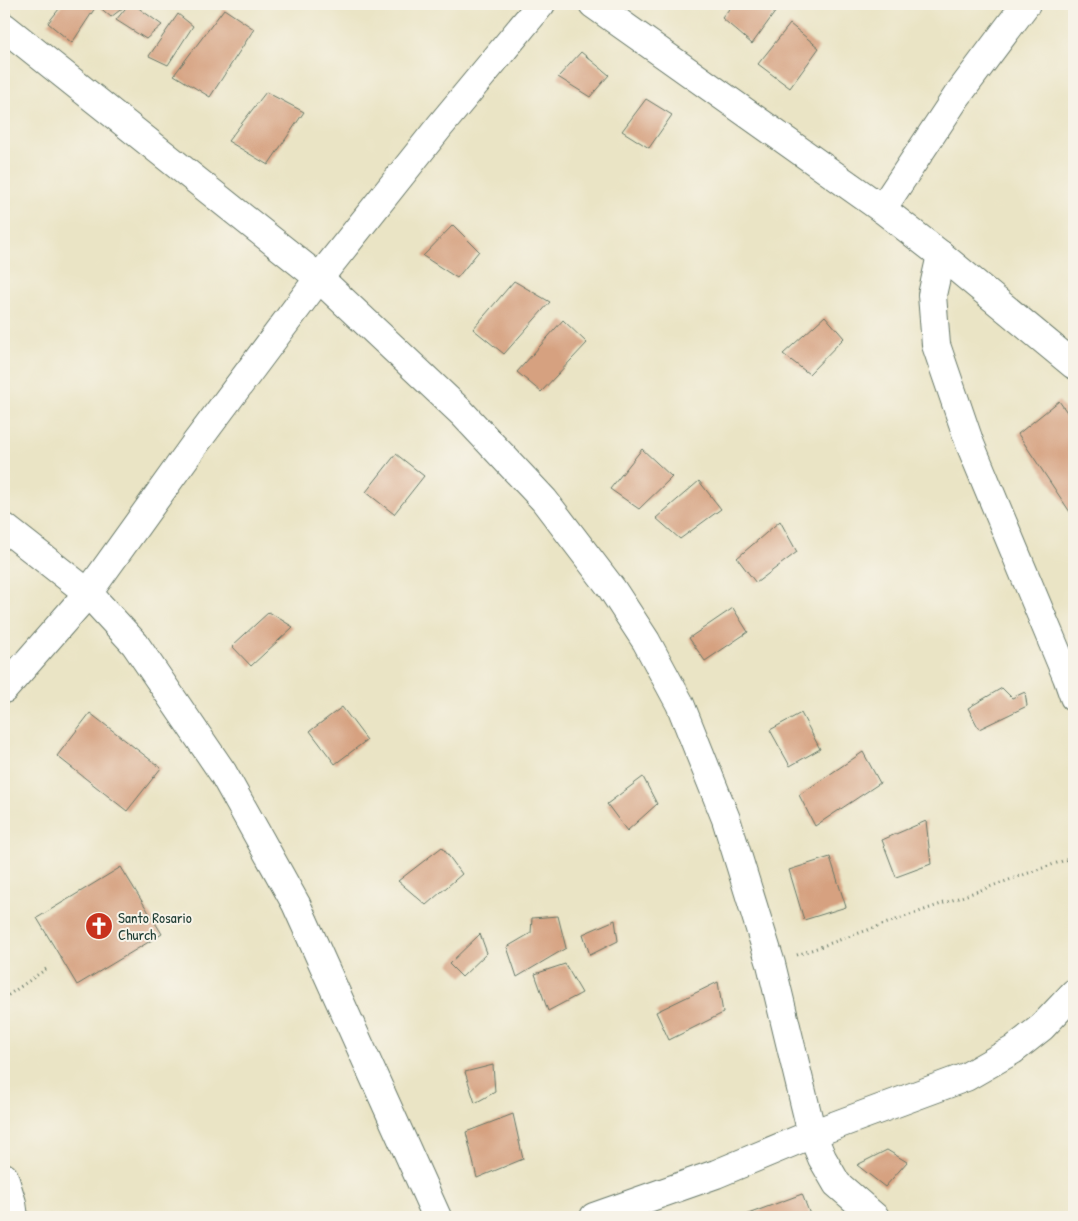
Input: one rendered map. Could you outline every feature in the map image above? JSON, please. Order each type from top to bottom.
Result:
[{"type":"street","points":[[4,689],[88,593],[195,444],[319,278],[440,126],[541,4]]},
{"type":"street","points":[[593,4],[882,209],[941,255],[1074,365]]},
{"type":"street","points":[[882,209],[956,96],[1026,4]]},
{"type":"street","points":[[4,27],[319,278],[462,413],[544,500],[612,589],[646,640],[680,704],[726,819],[771,964],[812,1134],[822,1158],[838,1184],[875,1217]]},
{"type":"street","points":[[941,255],[932,295],[936,345],[970,444],[1067,676],[1074,697]]},
{"type":"street","points":[[4,527],[88,593],[135,644],[223,773],[296,904],[437,1217]]},
{"type":"street","points":[[594,1217],[716,1174],[812,1134],[966,1077],[1013,1050],[1042,1026],[1074,993]]},
{"type":"street","points":[[4,1177],[14,1217]]},
{"type":"path","points":[[771,964],[1074,857]]},
{"type":"path","points":[[4,998],[48,967]]},
{"type":"building","points":[[63,4],[128,4],[111,17],[97,5],[72,43],[48,23]]},
{"type":"building","points":[[129,4],[133,4],[162,25],[146,39],[116,20]]},
{"type":"building","points":[[733,4],[781,4],[752,44],[722,18]]},
{"type":"building","points":[[224,9],[254,29],[210,97],[174,75]]},
{"type":"building","points":[[178,14],[193,26],[168,65],[149,56]]},
{"type":"building","points":[[790,24],[819,48],[790,88],[758,64]]},
{"type":"building","points":[[581,52],[609,75],[590,97],[558,77]]},
{"type":"building","points":[[266,92],[304,112],[268,165],[228,141]]},
{"type":"building","points":[[646,99],[672,115],[649,148],[622,131]]},
{"type":"building","points":[[453,225],[479,251],[457,278],[423,256]]},
{"type":"building","points":[[514,281],[550,302],[504,354],[473,329]]},
{"type":"building","points":[[825,316],[844,338],[809,374],[783,354]]},
{"type":"building","points":[[563,320],[587,343],[541,392],[517,372]]},
{"type":"building","points":[[1059,401],[1074,422],[1074,518],[1018,434]]},
{"type":"building","points":[[642,449],[672,477],[639,509],[610,489]]},
{"type":"building","points":[[396,454],[424,476],[394,514],[366,492]]},
{"type":"building","points":[[699,481],[721,509],[680,539],[656,518]]},
{"type":"building","points":[[780,521],[797,552],[756,583],[737,558]]},
{"type":"building","points":[[733,608],[748,632],[705,661],[689,638]]},
{"type":"building","points":[[269,612],[293,627],[251,666],[232,646]]},
{"type":"building","points":[[1002,688],[1012,698],[1025,692],[1027,706],[979,729],[968,708]]},
{"type":"building","points":[[342,707],[367,740],[335,764],[310,731]]},
{"type":"building","points":[[90,713],[161,768],[127,811],[57,756]]},
{"type":"building","points":[[801,713],[820,749],[790,766],[770,730]]},
{"type":"building","points":[[863,752],[880,783],[815,826],[799,795]]},
{"type":"building","points":[[643,777],[657,804],[627,831],[607,804]]},
{"type":"building","points":[[926,821],[931,864],[896,877],[882,840]]},
{"type":"building","points":[[442,847],[462,874],[426,905],[398,881]]},
{"type":"building","points":[[830,857],[846,907],[804,920],[789,870]]},
{"type":"building","name":"Santo Rosario Church","points":[[121,867],[162,934],[77,985],[37,918]]},
{"type":"building","points":[[558,916],[566,948],[517,977],[507,947],[531,933],[532,918]]},
{"type":"building","points":[[615,920],[618,941],[590,955],[583,934]]},
{"type":"building","points":[[480,934],[487,953],[462,977],[449,964]]},
{"type":"building","points":[[565,964],[582,993],[548,1011],[535,974]]},
{"type":"building","points":[[718,982],[723,1013],[669,1040],[656,1012]]},
{"type":"building","points":[[493,1065],[495,1092],[475,1103],[465,1072]]},
{"type":"building","points":[[513,1114],[523,1159],[477,1178],[466,1132]]},
{"type":"building","points":[[887,1150],[907,1162],[885,1187],[857,1165]]},
{"type":"building","points":[[802,1194],[811,1217],[740,1217]]},
{"type":"place","name":"Santo Rosario Church","points":[[99,926]]}]
